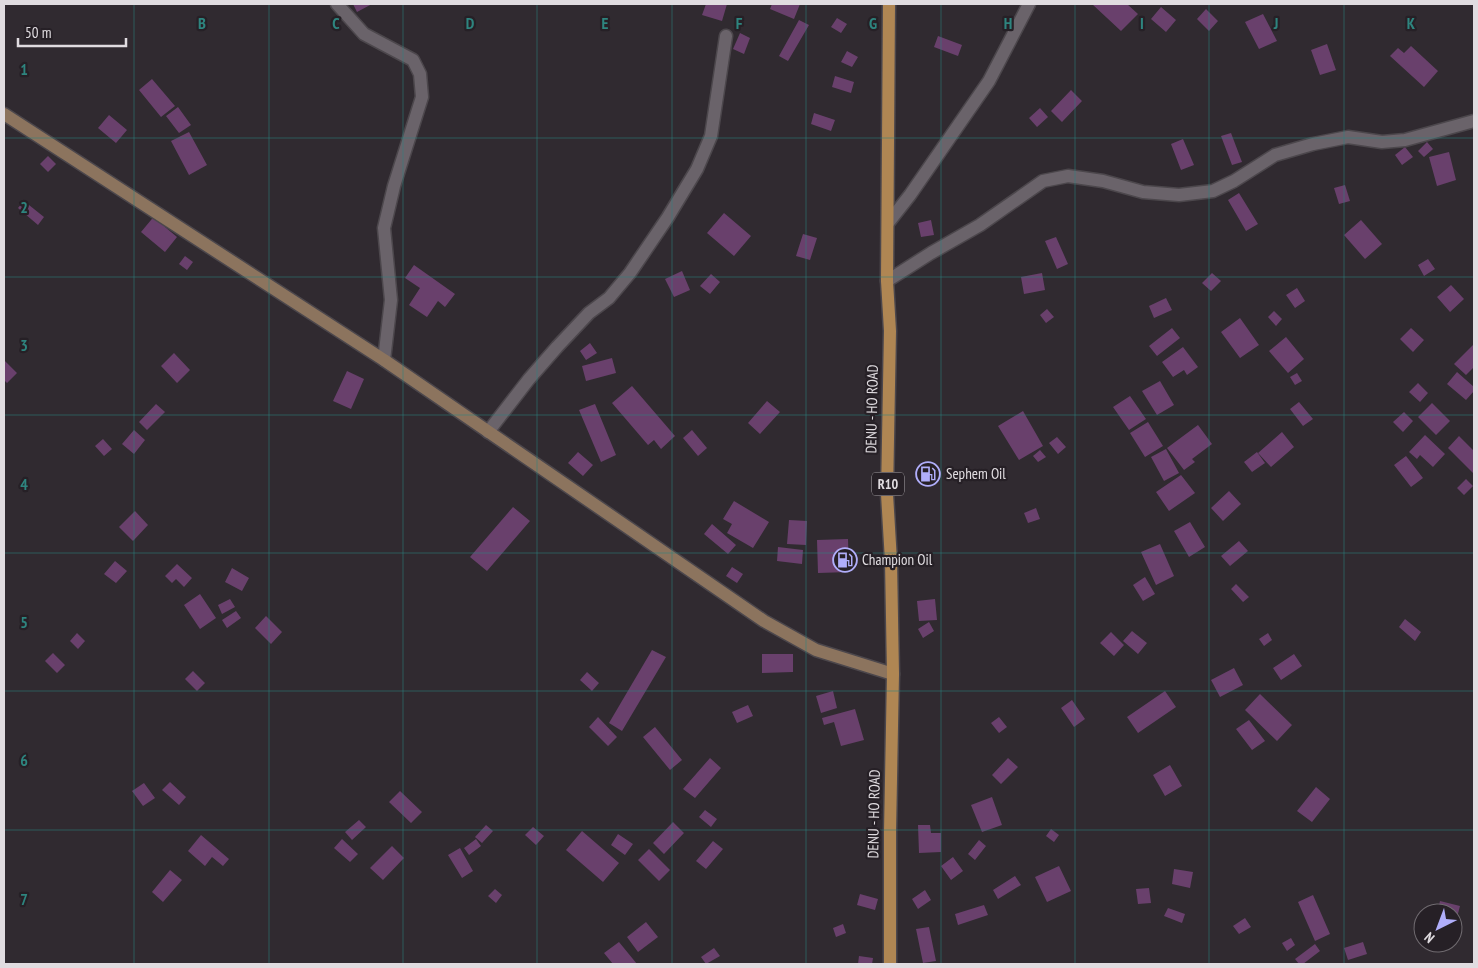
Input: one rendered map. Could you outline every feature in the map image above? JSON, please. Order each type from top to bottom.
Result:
[{"type":"main road","name":"DENU - HO ROAD","points":[[889,4],[888,281],[890,331],[887,494],[891,561],[892,674],[890,964]]},
{"type":"street","points":[[337,4],[364,34],[413,60],[420,74],[422,97],[394,186],[384,228],[391,300],[384,360]]},
{"type":"street","points":[[888,223],[989,81],[1029,4]]},
{"type":"street","points":[[488,432],[528,379],[589,313],[610,298],[630,274],[697,169],[711,136],[726,36]]},
{"type":"street","points":[[4,114],[384,360],[764,621],[816,650],[892,674]]},
{"type":"street","points":[[888,281],[931,253],[980,225],[1043,181],[1068,176],[1103,181],[1143,192],[1179,195],[1213,191],[1234,181],[1275,155],[1313,144],[1348,137],[1382,142],[1405,140],[1474,121]]},
{"type":"building","points":[[353,4],[372,4],[357,12]]},
{"type":"building","points":[[706,4],[727,4],[722,21],[702,15]]},
{"type":"building","points":[[772,4],[800,4],[794,19],[770,9]]},
{"type":"building","points":[[1092,4],[1127,4],[1138,14],[1121,31]]},
{"type":"building","points":[[1161,7],[1176,20],[1166,32],[1151,19]]},
{"type":"building","points":[[1206,9],[1218,21],[1209,31],[1197,19]]},
{"type":"building","points":[[1263,14],[1277,41],[1259,49],[1245,22]]},
{"type":"building","points":[[837,18],[847,24],[841,33],[831,27]]},
{"type":"building","points":[[799,20],[809,25],[788,61],[779,56]]},
{"type":"building","points":[[740,33],[750,38],[744,54],[733,49]]},
{"type":"building","points":[[938,36],[962,45],[958,56],[934,47]]},
{"type":"building","points":[[1327,44],[1336,70],[1320,75],[1311,50]]},
{"type":"building","points":[[1411,46],[1438,71],[1424,87],[1390,56],[1398,48],[1404,53]]},
{"type":"building","points":[[847,51],[858,57],[852,67],[841,62]]},
{"type":"building","points":[[835,76],[854,82],[851,93],[832,87]]},
{"type":"building","points":[[152,79],[175,106],[161,117],[139,90]]},
{"type":"building","points":[[1071,90],[1082,101],[1062,122],[1051,111]]},
{"type":"building","points":[[178,107],[191,125],[179,133],[166,116]]},
{"type":"building","points":[[1040,108],[1048,117],[1037,127],[1029,118]]},
{"type":"building","points":[[814,113],[835,120],[831,131],[811,124]]},
{"type":"building","points":[[109,115],[127,130],[116,143],[98,128]]},
{"type":"building","points":[[189,132],[207,165],[189,175],[171,141]]},
{"type":"building","points":[[1231,133],[1242,162],[1232,165],[1221,136]]},
{"type":"building","points":[[1183,139],[1194,165],[1181,170],[1171,144]]},
{"type":"building","points":[[1427,142],[1433,149],[1424,157],[1418,151]]},
{"type":"building","points":[[1405,147],[1413,157],[1402,165],[1395,155]]},
{"type":"building","points":[[1449,152],[1456,180],[1437,186],[1429,157]]},
{"type":"building","points":[[48,156],[56,164],[48,172],[40,164]]},
{"type":"building","points":[[1345,185],[1350,201],[1339,204],[1334,188]]},
{"type":"building","points":[[1239,193],[1258,224],[1246,231],[1228,200]]},
{"type":"building","points":[[24,201],[44,217],[38,225],[18,208]]},
{"type":"building","points":[[161,208],[173,218],[165,227],[177,237],[165,252],[141,232]]},
{"type":"building","points":[[724,213],[751,236],[734,256],[707,233]]},
{"type":"building","points":[[931,220],[934,235],[921,237],[918,223]]},
{"type":"building","points":[[1361,220],[1382,244],[1365,259],[1344,235]]},
{"type":"building","points":[[803,234],[817,238],[810,260],[796,256]]},
{"type":"building","points":[[1056,237],[1068,264],[1057,269],[1045,241]]},
{"type":"building","points":[[185,256],[193,262],[187,270],[179,264]]},
{"type":"building","points":[[1428,259],[1435,269],[1424,276],[1418,265]]},
{"type":"building","points":[[414,265],[455,294],[445,307],[438,301],[427,317],[409,305],[420,288],[405,278]]},
{"type":"building","points":[[682,271],[690,290],[674,297],[665,279]]},
{"type":"building","points":[[1042,273],[1045,290],[1024,294],[1021,277]]},
{"type":"building","points":[[1212,273],[1221,281],[1211,291],[1202,283]]},
{"type":"building","points":[[711,274],[720,282],[710,294],[700,286]]},
{"type":"building","points":[[1451,285],[1464,299],[1450,312],[1437,297]]},
{"type":"building","points":[[1297,288],[1305,301],[1295,308],[1286,295]]},
{"type":"building","points":[[1166,298],[1172,310],[1154,318],[1149,306]]},
{"type":"building","points":[[1047,309],[1054,317],[1046,323],[1040,315]]},
{"type":"building","points":[[1274,311],[1282,319],[1276,326],[1268,317]]},
{"type":"building","points":[[1240,318],[1259,345],[1240,358],[1221,332]]},
{"type":"building","points":[[1172,328],[1180,338],[1157,356],[1149,346]]},
{"type":"building","points":[[1411,328],[1424,340],[1413,352],[1400,339]]},
{"type":"building","points":[[1286,337],[1304,359],[1288,373],[1269,351]]},
{"type":"building","points":[[590,343],[597,353],[586,360],[580,351]]},
{"type":"building","points":[[1474,344],[1474,367],[1466,375],[1454,364]]},
{"type":"building","points":[[1183,347],[1198,367],[1187,375],[1184,370],[1173,377],[1162,362]]},
{"type":"building","points":[[174,353],[190,370],[177,383],[161,366]]},
{"type":"building","points":[[612,358],[616,373],[586,381],[582,366]]},
{"type":"building","points":[[4,360],[17,373],[7,383],[4,380]]},
{"type":"building","points":[[347,371],[364,379],[351,409],[333,401]]},
{"type":"building","points":[[1457,372],[1474,387],[1474,391],[1466,400],[1447,384]]},
{"type":"building","points":[[1297,373],[1302,381],[1295,385],[1290,377]]},
{"type":"building","points":[[1160,381],[1174,405],[1157,415],[1142,391]]},
{"type":"building","points":[[1418,383],[1428,393],[1420,402],[1409,392]]},
{"type":"building","points":[[632,386],[675,436],[661,449],[654,440],[648,445],[612,403]]},
{"type":"building","points":[[1130,396],[1146,419],[1129,430],[1113,407]]},
{"type":"building","points":[[767,401],[780,412],[760,434],[748,423]]},
{"type":"building","points":[[1299,402],[1313,419],[1303,426],[1290,409]]},
{"type":"building","points":[[1432,403],[1450,421],[1436,435],[1418,417]]},
{"type":"building","points":[[156,404],[165,412],[147,430],[139,422]]},
{"type":"building","points":[[595,404],[616,455],[601,462],[579,410]]},
{"type":"building","points":[[1023,411],[1043,446],[1019,460],[998,426]]},
{"type":"building","points":[[1404,412],[1413,421],[1403,432],[1393,422]]},
{"type":"building","points":[[1148,422],[1163,446],[1145,457],[1130,433]]},
{"type":"building","points":[[1198,425],[1212,444],[1192,459],[1195,462],[1184,470],[1167,448]]},
{"type":"building","points":[[134,430],[145,440],[134,454],[122,444]]},
{"type":"building","points":[[692,430],[707,448],[698,456],[683,438]]},
{"type":"building","points":[[1282,432],[1294,447],[1271,467],[1258,453]]},
{"type":"building","points":[[1425,435],[1445,454],[1433,467],[1420,455],[1417,459],[1409,452]]},
{"type":"building","points":[[1459,436],[1474,451],[1474,474],[1448,448]]},
{"type":"building","points":[[1057,437],[1066,447],[1058,454],[1049,443]]},
{"type":"building","points":[[103,439],[112,449],[104,456],[95,446]]},
{"type":"building","points":[[1166,449],[1179,473],[1164,481],[1151,457]]},
{"type":"building","points":[[1040,450],[1046,457],[1038,462],[1033,456]]},
{"type":"building","points":[[578,452],[593,465],[583,476],[568,463]]},
{"type":"building","points":[[1257,452],[1265,463],[1252,472],[1244,462]]},
{"type":"building","points":[[1406,456],[1423,478],[1411,487],[1394,465]]},
{"type":"building","points":[[1181,475],[1195,493],[1169,511],[1156,492]]},
{"type":"building","points":[[1466,479],[1473,486],[1464,495],[1457,488]]},
{"type":"building","points":[[1229,491],[1241,504],[1223,521],[1211,508]]},
{"type":"building","points":[[734,501],[769,522],[753,548],[727,533],[732,524],[723,519]]},
{"type":"building","points":[[513,507],[530,521],[487,571],[470,557]]},
{"type":"building","points":[[1036,508],[1040,519],[1028,523],[1024,513]]},
{"type":"building","points":[[135,511],[148,525],[133,541],[119,527]]},
{"type":"building","points":[[789,520],[807,521],[806,545],[787,544]]},
{"type":"building","points":[[1190,522],[1205,547],[1189,557],[1174,531]]},
{"type":"building","points":[[712,524],[736,545],[728,554],[704,534]]},
{"type":"building","points":[[848,539],[849,572],[818,573],[817,540]]},
{"type":"building","points":[[1239,541],[1248,551],[1230,566],[1221,556]]},
{"type":"building","points":[[1160,544],[1174,576],[1156,585],[1141,552]]},
{"type":"building","points":[[778,547],[803,550],[802,564],[777,561]]},
{"type":"building","points":[[115,561],[127,571],[116,583],[104,574]]},
{"type":"building","points":[[177,564],[192,578],[184,587],[176,579],[172,583],[165,576]]},
{"type":"building","points":[[732,567],[743,574],[737,583],[726,576]]},
{"type":"building","points":[[232,568],[249,578],[242,591],[225,582]]},
{"type":"building","points":[[1145,577],[1155,594],[1143,601],[1133,585]]},
{"type":"building","points":[[1236,584],[1249,597],[1243,602],[1231,589]]},
{"type":"building","points":[[200,594],[216,618],[200,629],[184,605]]},
{"type":"building","points":[[230,599],[235,607],[222,614],[218,605]]},
{"type":"building","points":[[935,599],[937,620],[919,621],[917,601]]},
{"type":"building","points":[[236,611],[241,618],[227,628],[222,620]]},
{"type":"building","points":[[266,616],[282,632],[271,644],[255,628]]},
{"type":"building","points":[[1405,619],[1421,632],[1415,641],[1399,627]]},
{"type":"building","points":[[929,622],[934,631],[923,638],[918,629]]},
{"type":"building","points":[[1132,631],[1147,643],[1138,654],[1123,641]]},
{"type":"building","points":[[1111,632],[1124,645],[1114,656],[1100,643]]},
{"type":"building","points":[[77,633],[85,641],[78,649],[70,641]]},
{"type":"building","points":[[1268,633],[1272,640],[1264,646],[1259,639]]},
{"type":"building","points":[[652,650],[666,657],[622,731],[609,723]]},
{"type":"building","points":[[53,653],[65,665],[57,673],[45,661]]},
{"type":"building","points":[[762,654],[793,654],[793,672],[762,673]]},
{"type":"building","points":[[1294,654],[1302,666],[1281,680],[1273,668]]},
{"type":"building","points":[[1234,668],[1243,685],[1220,697],[1211,680]]},
{"type":"building","points":[[193,671],[205,683],[197,691],[185,679]]},
{"type":"building","points":[[587,672],[599,683],[592,691],[580,680]]},
{"type":"building","points":[[833,691],[837,708],[821,713],[816,696]]},
{"type":"building","points":[[1165,691],[1176,707],[1138,733],[1127,717]]},
{"type":"building","points":[[1260,694],[1292,725],[1277,741],[1245,710]]},
{"type":"building","points":[[1072,700],[1085,719],[1074,727],[1061,708]]},
{"type":"building","points":[[748,705],[753,716],[737,723],[732,712]]},
{"type":"building","points":[[855,709],[864,740],[841,746],[834,722],[824,725],[822,718]]},
{"type":"building","points":[[598,717],[617,737],[608,746],[589,727]]},
{"type":"building","points":[[999,717],[1007,727],[999,733],[991,723]]},
{"type":"building","points":[[1249,720],[1265,741],[1252,750],[1236,729]]},
{"type":"building","points":[[655,727],[682,760],[670,770],[643,737]]},
{"type":"building","points":[[710,758],[721,768],[695,798],[683,789]]},
{"type":"building","points":[[1008,758],[1018,767],[1001,784],[992,775]]},
{"type":"building","points":[[1170,765],[1182,786],[1165,796],[1153,775]]},
{"type":"building","points":[[170,782],[186,797],[179,805],[162,790]]},
{"type":"building","points":[[144,783],[155,798],[143,806],[132,791]]},
{"type":"building","points":[[1316,787],[1330,799],[1312,822],[1297,811]]},
{"type":"building","points":[[400,791],[422,812],[411,823],[389,802]]},
{"type":"building","points":[[992,797],[1002,825],[982,832],[971,805]]},
{"type":"building","points":[[705,810],[717,819],[711,827],[699,817]]},
{"type":"building","points":[[359,820],[366,827],[352,840],[345,832]]},
{"type":"building","points":[[673,822],[684,833],[664,854],[653,843]]},
{"type":"building","points":[[486,825],[493,831],[482,843],[475,837]]},
{"type":"building","points":[[918,825],[930,825],[931,833],[941,833],[941,852],[919,853]]},
{"type":"building","points":[[533,827],[544,836],[536,845],[525,835]]},
{"type":"building","points":[[1051,829],[1059,835],[1054,842],[1046,836]]},
{"type":"building","points":[[582,831],[619,863],[603,882],[566,850]]},
{"type":"building","points":[[618,834],[633,844],[625,855],[611,845]]},
{"type":"building","points":[[201,835],[229,859],[223,866],[212,857],[205,866],[188,851]]},
{"type":"building","points":[[342,839],[358,854],[350,862],[334,848]]},
{"type":"building","points":[[476,839],[481,846],[469,855],[464,848]]},
{"type":"building","points":[[979,840],[986,846],[975,860],[968,854]]},
{"type":"building","points":[[713,841],[723,849],[706,869],[696,861]]},
{"type":"building","points":[[392,846],[404,858],[383,880],[370,868]]},
{"type":"building","points":[[460,848],[473,871],[462,878],[448,855]]},
{"type":"building","points":[[649,849],[670,870],[659,881],[638,860]]},
{"type":"building","points":[[953,857],[963,871],[951,880],[941,866]]},
{"type":"building","points":[[1059,866],[1071,891],[1047,902],[1035,877]]},
{"type":"building","points":[[1174,869],[1193,872],[1190,888],[1172,884]]},
{"type":"building","points":[[170,870],[182,880],[163,902],[152,892]]},
{"type":"building","points":[[1015,876],[1021,885],[998,899],[993,890]]},
{"type":"building","points":[[1149,888],[1151,903],[1138,904],[1136,889]]},
{"type":"building","points":[[495,889],[502,895],[496,903],[488,896]]},
{"type":"building","points":[[925,890],[931,900],[918,909],[912,899]]},
{"type":"building","points":[[860,894],[878,899],[875,910],[857,905]]},
{"type":"building","points":[[1313,895],[1330,934],[1315,941],[1298,902]]},
{"type":"building","points":[[984,905],[988,915],[958,925],[955,914]]},
{"type":"building","points":[[1168,908],[1185,914],[1182,923],[1164,916]]},
{"type":"building","points":[[1245,918],[1251,927],[1239,934],[1233,926]]},
{"type":"building","points":[[646,922],[658,937],[638,952],[627,937]]},
{"type":"building","points":[[843,924],[846,933],[836,937],[833,928]]},
{"type":"building","points":[[929,927],[936,961],[923,963],[916,929]]},
{"type":"building","points":[[1291,938],[1295,945],[1287,951],[1282,943]]},
{"type":"building","points":[[619,942],[637,964],[613,964],[604,953]]},
{"type":"building","points":[[1363,942],[1367,954],[1348,960],[1344,948]]},
{"type":"building","points":[[1315,944],[1320,951],[1303,964],[1299,964],[1295,959]]},
{"type":"building","points":[[714,948],[720,956],[706,964],[701,957]]},
{"type":"building","points":[[859,956],[873,958],[872,964],[858,964]]},
{"type":"place","name":"Sephem Oil","points":[[928,474]]},
{"type":"place","name":"Champion Oil","points":[[845,560]]}]
